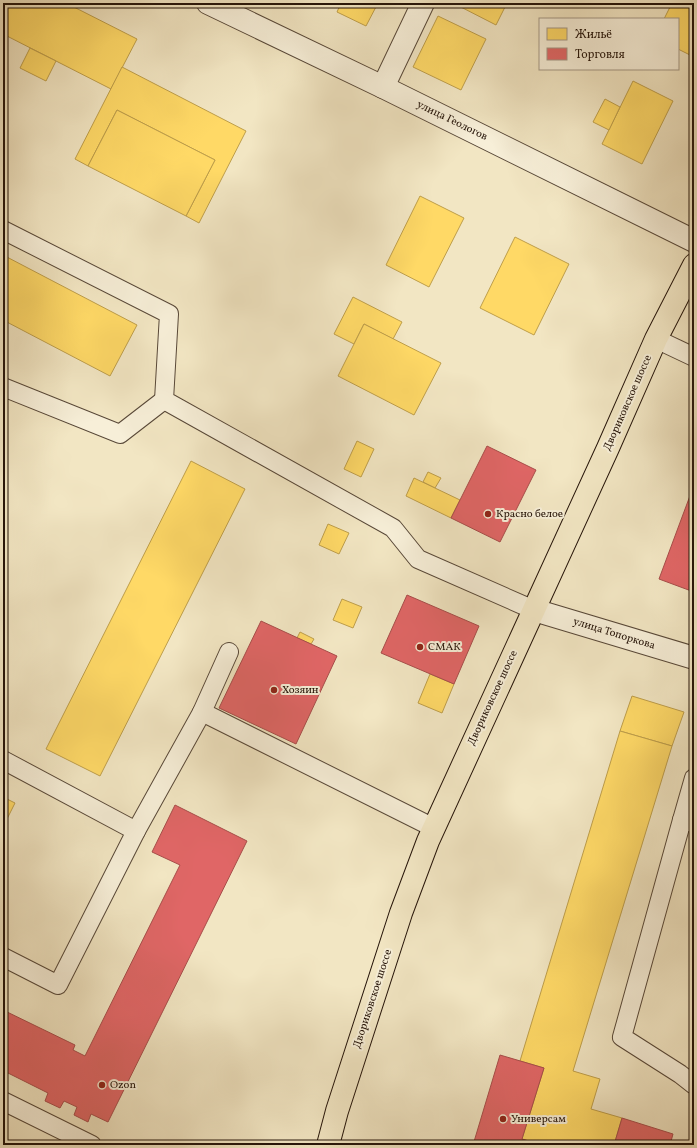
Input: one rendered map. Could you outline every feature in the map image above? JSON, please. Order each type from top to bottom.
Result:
[{"type":"main road","name":"Двориковское шоссе","points":[[328,1145],[337,1111],[401,913],[428,841],[608,448],[656,339],[694,266]]},
{"type":"street","name":"улица Геологов","points":[[208,3],[383,87],[694,241]]},
{"type":"street","points":[[383,87],[423,3]]},
{"type":"street","name":"улица Топоркова","points":[[534,610],[694,658]]},
{"type":"lane","points":[[3,230],[169,314],[164,400],[120,434],[3,387]]},
{"type":"lane","points":[[656,339],[694,357]]},
{"type":"lane","points":[[164,400],[394,528],[418,559],[534,610]]},
{"type":"lane","points":[[3,957],[58,985],[136,832],[202,712],[229,652]]},
{"type":"lane","points":[[202,712],[434,828]]},
{"type":"lane","points":[[3,760],[136,832]]},
{"type":"lane","points":[[694,778],[688,821],[622,1037],[680,1074],[694,1085]]},
{"type":"lane","points":[[3,1101],[92,1145]]},
{"type":"building: Жильё","points":[[3,3],[66,3],[137,39],[111,89],[3,34]]},
{"type":"building: Жильё","points":[[341,3],[378,3],[366,26],[337,12]]},
{"type":"building: Жильё","points":[[455,3],[507,3],[496,25]]},
{"type":"building: Жильё","points":[[672,3],[694,3],[694,57],[679,50],[679,18],[664,18]]},
{"type":"building: Жильё","points":[[438,16],[486,39],[461,90],[413,67]]},
{"type":"building: Жильё","points":[[30,48],[56,61],[46,81],[20,68]]},
{"type":"building: Жильё","points":[[122,67],[246,131],[199,223],[186,216],[215,160],[117,110],[88,166],[75,159]]},
{"type":"building: Жильё","points":[[633,81],[673,101],[642,164],[602,144]]},
{"type":"building: Жильё","points":[[605,99],[620,107],[609,130],[593,122]]},
{"type":"building: Жильё","points":[[117,110],[215,160],[186,216],[88,166]]},
{"type":"building: Жильё","points":[[420,196],[464,218],[429,287],[386,265]]},
{"type":"building: Жильё","points":[[515,237],[569,264],[534,335],[480,308]]},
{"type":"building: Жильё","points":[[3,255],[137,325],[110,376],[3,320]]},
{"type":"building: Жильё","points":[[353,297],[402,322],[393,339],[364,324],[354,344],[334,334]]},
{"type":"building: Жильё","points":[[364,324],[441,363],[414,415],[338,376]]},
{"type":"building: Жильё","points":[[357,441],[374,449],[361,477],[344,469]]},
{"type":"building: Жильё","points":[[191,461],[245,489],[100,776],[46,749]]},
{"type":"building: Жильё","points":[[428,472],[441,478],[435,488],[423,482]]},
{"type":"building: Жильё","points":[[414,478],[460,500],[451,518],[406,496]]},
{"type":"building: Жильё","points":[[328,524],[349,533],[339,554],[319,545]]},
{"type":"building: Жильё","points":[[342,599],[362,607],[353,628],[333,620]]},
{"type":"building: Жильё","points":[[300,632],[314,639],[311,644],[297,638]]},
{"type":"building: Жильё","points":[[430,674],[454,684],[442,713],[418,703]]},
{"type":"building: Жильё","points":[[632,696],[684,712],[672,746],[620,731]]},
{"type":"building: Жильё","points":[[620,731],[672,746],[573,1071],[600,1079],[591,1109],[622,1118],[614,1145],[542,1145],[522,1139],[544,1068],[520,1061]]},
{"type":"building: Жильё","points":[[3,797],[15,803],[3,827]]},
{"type":"building: Торговля","points":[[487,446],[536,470],[500,542],[451,518]]},
{"type":"building: Торговля","points":[[694,485],[694,592],[659,579]]},
{"type":"building: Торговля","points":[[407,595],[479,626],[454,684],[381,653]]},
{"type":"building: Торговля","name":"Хозяин","points":[[261,621],[337,656],[296,744],[219,708]]},
{"type":"building: Торговля","points":[[175,805],[247,841],[108,1122],[91,1114],[88,1122],[74,1115],[77,1107],[64,1101],[60,1108],[45,1101],[48,1093],[6,1072],[3,1077],[3,1010],[75,1045],[73,1050],[85,1056],[180,865],[152,852]]},
{"type":"building: Торговля","points":[[500,1055],[544,1068],[522,1139],[542,1145],[473,1145]]},
{"type":"building: Торговля","points":[[622,1118],[673,1134],[670,1145],[614,1145]]},
{"type":"place","name":"Красно белое","points":[[488,514]]},
{"type":"place","name":"СМАК","points":[[420,647]]},
{"type":"place","name":"Хозяин","points":[[274,690]]},
{"type":"place","name":"Ozon","points":[[102,1085]]},
{"type":"place","name":"Универсам","points":[[503,1119]]}]
